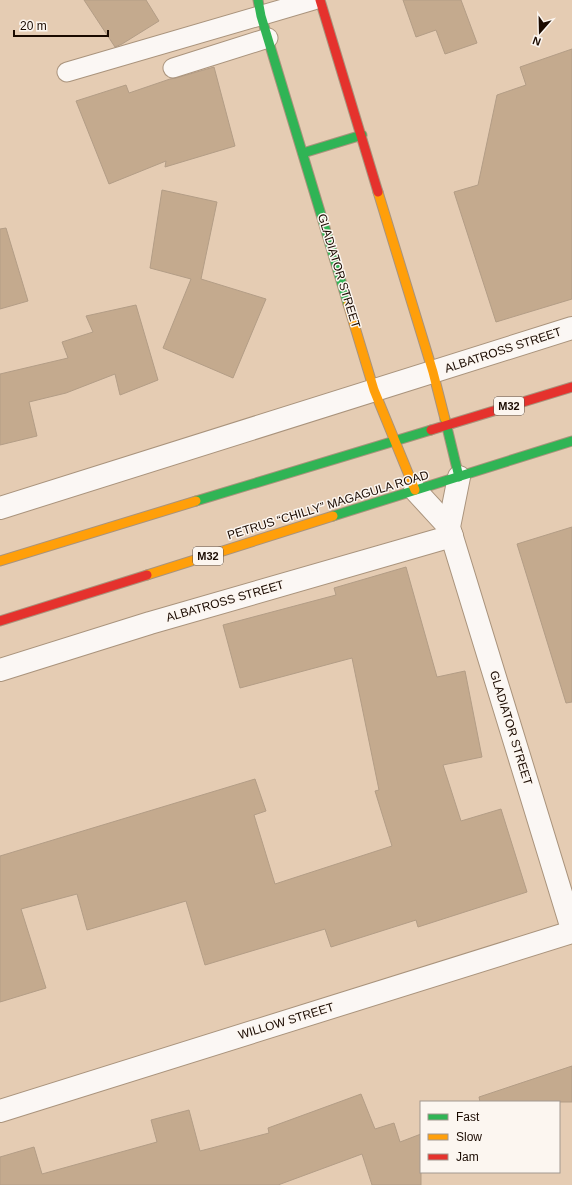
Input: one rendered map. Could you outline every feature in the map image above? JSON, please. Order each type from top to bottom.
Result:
[{"type":"main road","name":"GLADIATOR STREET","points":[[320,0],[433,372],[445,426],[459,477]]},
{"type":"main road","name":"GLADIATOR STREET","points":[[260,8],[374,390],[415,490]]},
{"type":"main road","points":[[303,153],[362,135]]},
{"type":"main road","name":"M32","points":[[0,561],[572,387]]},
{"type":"main road","name":"PETRUS “CHILLY” MAGAGULA ROAD","points":[[0,621],[572,441]]},
{"type":"street","name":"ALBATROSS STREET","points":[[374,390],[572,328]]},
{"type":"street","points":[[0,508],[374,390]]},
{"type":"street","name":"GLADIATOR STREET","points":[[450,532],[459,477]]},
{"type":"street","name":"GLADIATOR STREET","points":[[415,490],[450,532],[572,931]]},
{"type":"street","name":"ALBATROSS STREET","points":[[0,670],[450,532]]},
{"type":"street","name":"WILLOW STREET","points":[[0,1111],[572,931]]},
{"type":"lane","points":[[67,72],[260,8],[314,0]]},
{"type":"lane","points":[[173,68],[268,38]]},
{"type":"building","points":[[84,0],[146,0],[159,21],[115,47]]},
{"type":"building","points":[[403,0],[461,0],[477,43],[445,54],[436,30],[416,37]]},
{"type":"building","points":[[572,49],[572,299],[496,322],[454,192],[478,185],[497,95],[526,85],[520,67]]},
{"type":"building","points":[[214,67],[235,146],[165,167],[166,161],[109,184],[76,101],[126,85],[129,93],[170,79]]},
{"type":"building","points":[[162,190],[217,202],[201,279],[266,299],[233,378],[163,348],[191,279],[150,268]]},
{"type":"building","points":[[6,228],[28,301],[0,309],[0,229]]},
{"type":"building","points":[[136,305],[158,380],[120,395],[115,374],[66,393],[29,402],[37,436],[0,445],[0,374],[68,358],[62,342],[93,332],[86,316]]},
{"type":"building","points":[[572,527],[572,702],[566,703],[517,544]]},
{"type":"building","points":[[406,567],[437,677],[465,671],[482,757],[443,765],[461,821],[501,809],[527,892],[418,927],[416,920],[331,947],[325,929],[205,965],[186,901],[87,930],[77,894],[21,909],[46,988],[0,1002],[0,856],[255,779],[266,811],[254,815],[275,884],[392,846],[375,791],[379,790],[352,658],[240,688],[223,625],[336,595],[334,588]]},
{"type":"building","points":[[572,1066],[572,1102],[480,1101],[479,1097]]},
{"type":"building","points":[[361,1094],[375,1129],[394,1123],[400,1142],[420,1134],[421,1185],[372,1185],[362,1154],[278,1185],[0,1185],[0,1157],[34,1147],[42,1174],[157,1142],[151,1120],[189,1110],[200,1151],[269,1133],[268,1128]]},
{"type":"traffic: fast","points":[[258,0],[261,16],[348,304]]},
{"type":"traffic: fast","points":[[303,153],[362,135]]},
{"type":"traffic: fast","points":[[445,419],[459,477]]},
{"type":"traffic: fast","points":[[196,501],[431,430]]},
{"type":"traffic: fast","points":[[333,516],[572,441]]},
{"type":"traffic: slow","points":[[378,192],[433,372],[445,419]]},
{"type":"traffic: slow","points":[[348,304],[374,390],[415,490]]},
{"type":"traffic: slow","points":[[0,561],[196,501]]},
{"type":"traffic: slow","points":[[147,575],[333,516]]},
{"type":"traffic: jam","points":[[320,0],[378,192]]},
{"type":"traffic: jam","points":[[431,430],[572,387]]},
{"type":"traffic: jam","points":[[0,621],[147,575]]}]
